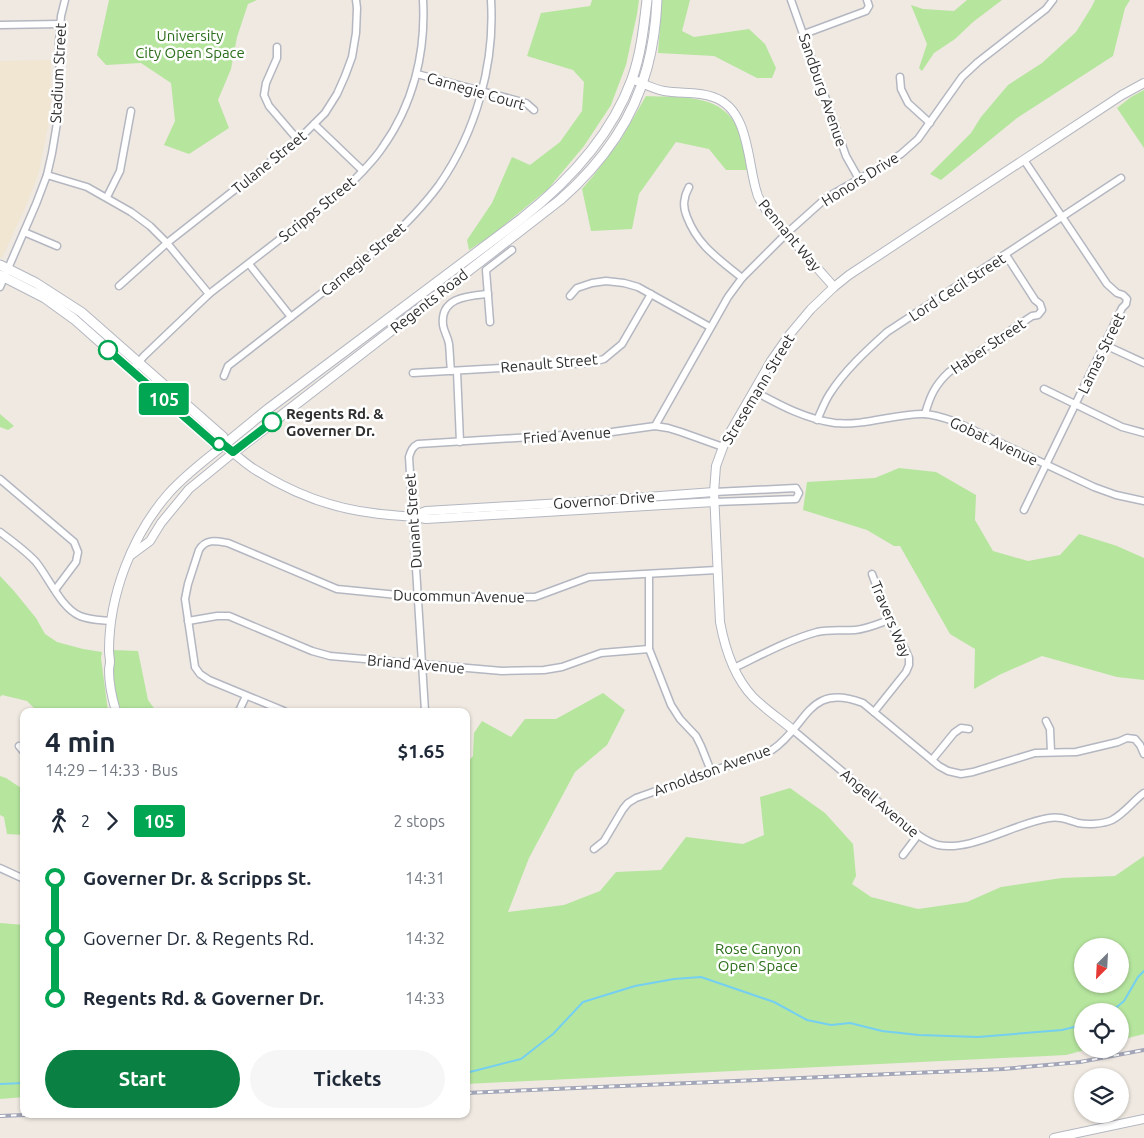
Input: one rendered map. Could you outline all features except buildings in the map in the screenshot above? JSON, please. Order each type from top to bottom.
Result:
[{"type":"main road","name":"Regents Road","points":[[224,445],[543,202],[574,170],[598,142],[620,106],[632,79],[641,40],[646,0]]},
{"type":"main road","name":"Regents Road","points":[[233,452],[568,193],[595,165],[622,125],[642,83],[651,51],[657,0]]},
{"type":"main road","name":"Governor Drive","points":[[3,271],[36,283],[81,312],[224,437],[224,445]]},
{"type":"main road","name":"Governor Drive","points":[[3,271],[74,319],[214,443],[224,445],[233,452]]},
{"type":"street","name":"Stadium Street","points":[[0,287],[3,271],[24,232],[46,174],[56,126],[60,91],[59,42],[60,24],[65,0]]},
{"type":"street","name":"Tulane Street","points":[[119,286],[166,243],[298,140],[325,113],[337,94],[352,57],[356,33],[356,0]]},
{"type":"street","name":"Scripps Street","points":[[132,370],[144,356],[209,294],[346,188],[381,150],[408,103],[417,74],[424,39],[424,0]]},
{"type":"street","name":"Carnegie Street","points":[[224,376],[228,366],[381,247],[404,226],[439,185],[456,157],[472,122],[482,91],[488,62],[492,21],[491,0]]},
{"type":"street","name":"Sandburg Avenue","points":[[791,0],[846,156],[859,179]]},
{"type":"street","name":"Honors Drive","points":[[655,426],[710,327],[742,278],[787,233],[826,198],[901,154],[918,139],[962,77],[978,62],[1046,9],[1053,0]]},
{"type":"street","points":[[804,34],[860,14],[866,11],[868,3]]},
{"type":"street","points":[[0,25],[60,24]]},
{"type":"street","points":[[277,47],[277,58],[266,83],[264,95],[268,106],[298,140]]},
{"type":"street","name":"Carnegie Court","points":[[417,74],[526,103],[534,110]]},
{"type":"street","points":[[900,77],[901,89],[908,103],[930,123]]},
{"type":"street","name":"Pennant Way","points":[[632,79],[657,90],[705,94],[716,97],[734,112],[744,130],[757,196],[766,210],[834,287]]},
{"type":"street","name":"Stresemann Street","points":[[793,730],[753,697],[742,682],[728,656],[722,631],[714,492],[716,466],[722,447],[729,434],[771,361],[790,334],[811,309],[834,287],[849,275],[1122,95],[1144,83]]},
{"type":"street","points":[[107,197],[120,171],[131,111]]},
{"type":"street","points":[[314,124],[363,171]]},
{"type":"street","name":"Lamas Street","points":[[1024,160],[1107,284],[1127,299],[1024,510]]},
{"type":"street","points":[[46,174],[87,187],[131,212],[150,226],[209,294]]},
{"type":"street","name":"Lord Cecil Street","points":[[817,420],[829,395],[846,373],[887,332],[1121,178]]},
{"type":"street","points":[[690,187],[685,198],[685,211],[697,238],[742,278]]},
{"type":"street","points":[[24,232],[57,246]]},
{"type":"street","points":[[490,322],[486,270],[512,250]]},
{"type":"street","name":"Haber Street","points":[[925,414],[929,400],[940,380],[1032,316],[1038,315],[1042,310],[1040,304],[1035,300],[1006,255]]},
{"type":"street","points":[[249,264],[291,317]]},
{"type":"street","points":[[570,296],[578,288],[592,283],[606,281],[624,282],[638,287],[710,327]]},
{"type":"street","points":[[460,442],[454,371],[449,342],[443,324],[444,315],[449,305],[456,300],[465,296],[488,294]]},
{"type":"street","name":"Renault Street","points":[[413,373],[589,363],[604,359],[622,344],[651,294]]},
{"type":"street","points":[[1105,344],[1144,363]]},
{"type":"street","points":[[1044,389],[1122,426],[1144,433]]},
{"type":"street","name":"Gobat Avenue","points":[[754,391],[796,412],[817,420],[836,423],[857,423],[925,414],[941,417],[956,422],[1094,487],[1116,495],[1144,501]]},
{"type":"street","name":"Fried Avenue","points":[[411,450],[418,444],[612,432],[655,426],[682,432],[722,447]]},
{"type":"street","name":"Regents Road","points":[[115,708],[111,688],[109,652],[111,621],[124,569],[138,537],[168,494],[193,470],[224,445]]},
{"type":"street","name":"Dunant Street","points":[[411,450],[409,457],[425,708]]},
{"type":"street","name":"Regents Road","points":[[131,555],[150,541],[161,523],[189,489],[233,452]]},
{"type":"street","name":"Governor Drive","points":[[233,452],[252,468],[285,487],[322,502],[365,512],[426,519],[796,499],[799,493],[796,488],[714,492],[426,512],[413,516]]},
{"type":"street","points":[[0,479],[74,542],[78,552],[76,562],[55,590]]},
{"type":"street","points":[[0,532],[36,562],[70,609],[80,616],[95,620],[111,621]]},
{"type":"street","name":"Ducommun Avenue","points":[[188,621],[185,599],[199,550],[202,545],[216,541],[228,543],[337,589],[418,597],[535,597],[589,577],[717,570]]},
{"type":"street","points":[[649,574],[650,649],[653,659],[671,705],[680,719],[696,736],[712,771]]},
{"type":"street","name":"Travers Way","points":[[872,574],[889,620],[909,658],[906,672],[874,712]]},
{"type":"street","name":"Briand Avenue","points":[[188,621],[229,616],[312,651],[330,656],[502,671],[544,670],[562,667],[601,653],[650,649]]},
{"type":"street","points":[[734,668],[797,639],[817,632],[868,628],[889,620]]},
{"type":"street","points":[[188,621],[195,667],[200,674],[209,680],[276,708]]},
{"type":"street","points":[[240,708],[246,696]]},
{"type":"street","name":"Arnoldson Avenue","points":[[594,848],[604,841],[628,803],[636,798],[772,750],[793,730],[813,705],[832,697],[852,698],[863,703],[939,766],[948,771],[961,774],[974,772],[1035,753],[1076,752],[1127,738],[1135,739],[1144,754]]},
{"type":"street","points":[[1046,721],[1050,729],[1051,752]]},
{"type":"street","points":[[932,760],[954,733],[961,728],[969,729]]},
{"type":"street","name":"Angell Avenue","points":[[793,730],[918,835],[938,845],[966,844],[1050,817],[1062,817],[1080,824],[1096,824],[1111,820],[1122,813],[1136,798],[1144,793]]},
{"type":"street","points":[[903,855],[918,835]]},
{"type":"street","points":[[0,868],[20,877]]},
{"type":"street","points":[[1054,1138],[1068,1137],[1144,1120]]},
{"type":"shaded area","points":[[51,60],[50,117],[38,175],[2,258],[0,257],[0,61]]},
{"type":"green space","name":"University City Open Space","points":[[109,0],[257,0],[248,4],[237,37],[231,69],[218,100],[229,128],[189,154],[164,145],[175,121],[171,83],[141,63],[106,65],[97,55]]},
{"type":"green space","points":[[592,0],[639,0],[626,65],[611,105],[584,146],[548,189],[492,235],[469,250],[467,240],[492,203],[512,157],[530,165],[560,142],[582,111],[584,82],[573,70],[527,56],[541,13],[590,6]]},
{"type":"green space","points":[[662,0],[690,0],[682,31],[694,37],[749,29],[765,44],[776,68],[772,78],[757,78],[714,56],[658,53]]},
{"type":"green space","points":[[967,0],[1002,0],[973,22],[955,39],[934,53],[922,71],[919,68],[927,44],[911,5],[923,9],[954,11]]},
{"type":"green space","points":[[1095,0],[1130,0],[1125,8],[1113,56],[1017,118],[941,180],[930,174],[971,133],[981,117],[1008,85],[1042,63],[1076,32]]},
{"type":"green space","points":[[1144,90],[1144,148],[1117,108]]},
{"type":"green space","points":[[646,96],[690,98],[704,101],[727,113],[736,124],[742,140],[747,170],[726,170],[709,149],[676,142],[639,194],[632,229],[591,231],[582,189],[620,141]]},
{"type":"green space","points":[[0,414],[14,426],[8,430],[0,427]]},
{"type":"green space","points":[[899,468],[936,472],[976,495],[975,520],[993,551],[1028,561],[1060,555],[1079,534],[1117,546],[1144,558],[1144,680],[1117,677],[1042,656],[999,675],[974,689],[975,649],[950,634],[900,546],[894,546],[867,530],[803,510],[807,482],[875,478]]},
{"type":"green space","points":[[0,576],[36,618],[45,634],[57,642],[102,652],[101,658],[108,708],[34,708],[27,701],[2,695],[0,697]]},
{"type":"green space","points":[[112,650],[138,651],[148,700],[154,708],[119,708]]},
{"type":"green space","name":"Rose Canyon Open Space","points":[[603,693],[625,710],[607,745],[575,772],[529,858],[508,912],[564,905],[600,891],[616,872],[661,870],[686,837],[743,844],[764,835],[760,797],[790,788],[825,813],[853,844],[856,876],[852,884],[871,897],[918,909],[967,902],[1001,887],[1062,878],[1115,876],[1144,856],[1144,1034],[1129,1038],[1129,1003],[1074,1003],[1074,1053],[1066,1055],[470,1084],[470,759],[473,756],[474,733],[482,721],[511,737],[525,719],[556,719]]},
{"type":"green space","points":[[0,776],[20,787],[20,835],[7,834],[4,817],[0,815]]},
{"type":"green space","points":[[0,923],[20,925],[20,1097],[0,1099]]},
{"type":"waterway","points":[[1122,1003],[1144,971]]},
{"type":"waterway","points":[[470,1072],[521,1059],[553,1034],[583,1002],[635,986],[674,979],[701,977],[774,1002],[807,1020],[831,1025],[850,1023],[882,1031],[919,1035],[978,1037],[1062,1030],[1074,1027]]},
{"type":"waterway","points":[[0,1084],[20,1083]]},
{"type":"railway","points":[[470,1093],[1003,1069],[1080,1062],[1144,1050]]},
{"type":"railway","points":[[0,1116],[20,1115]]},
{"type":"bus line","name":"105","points":[[108,350],[214,443],[224,445],[233,452],[272,422]]},
{"type":"place","name":"Regents Rd. & Governer Dr.","points":[[272,422]]}]
